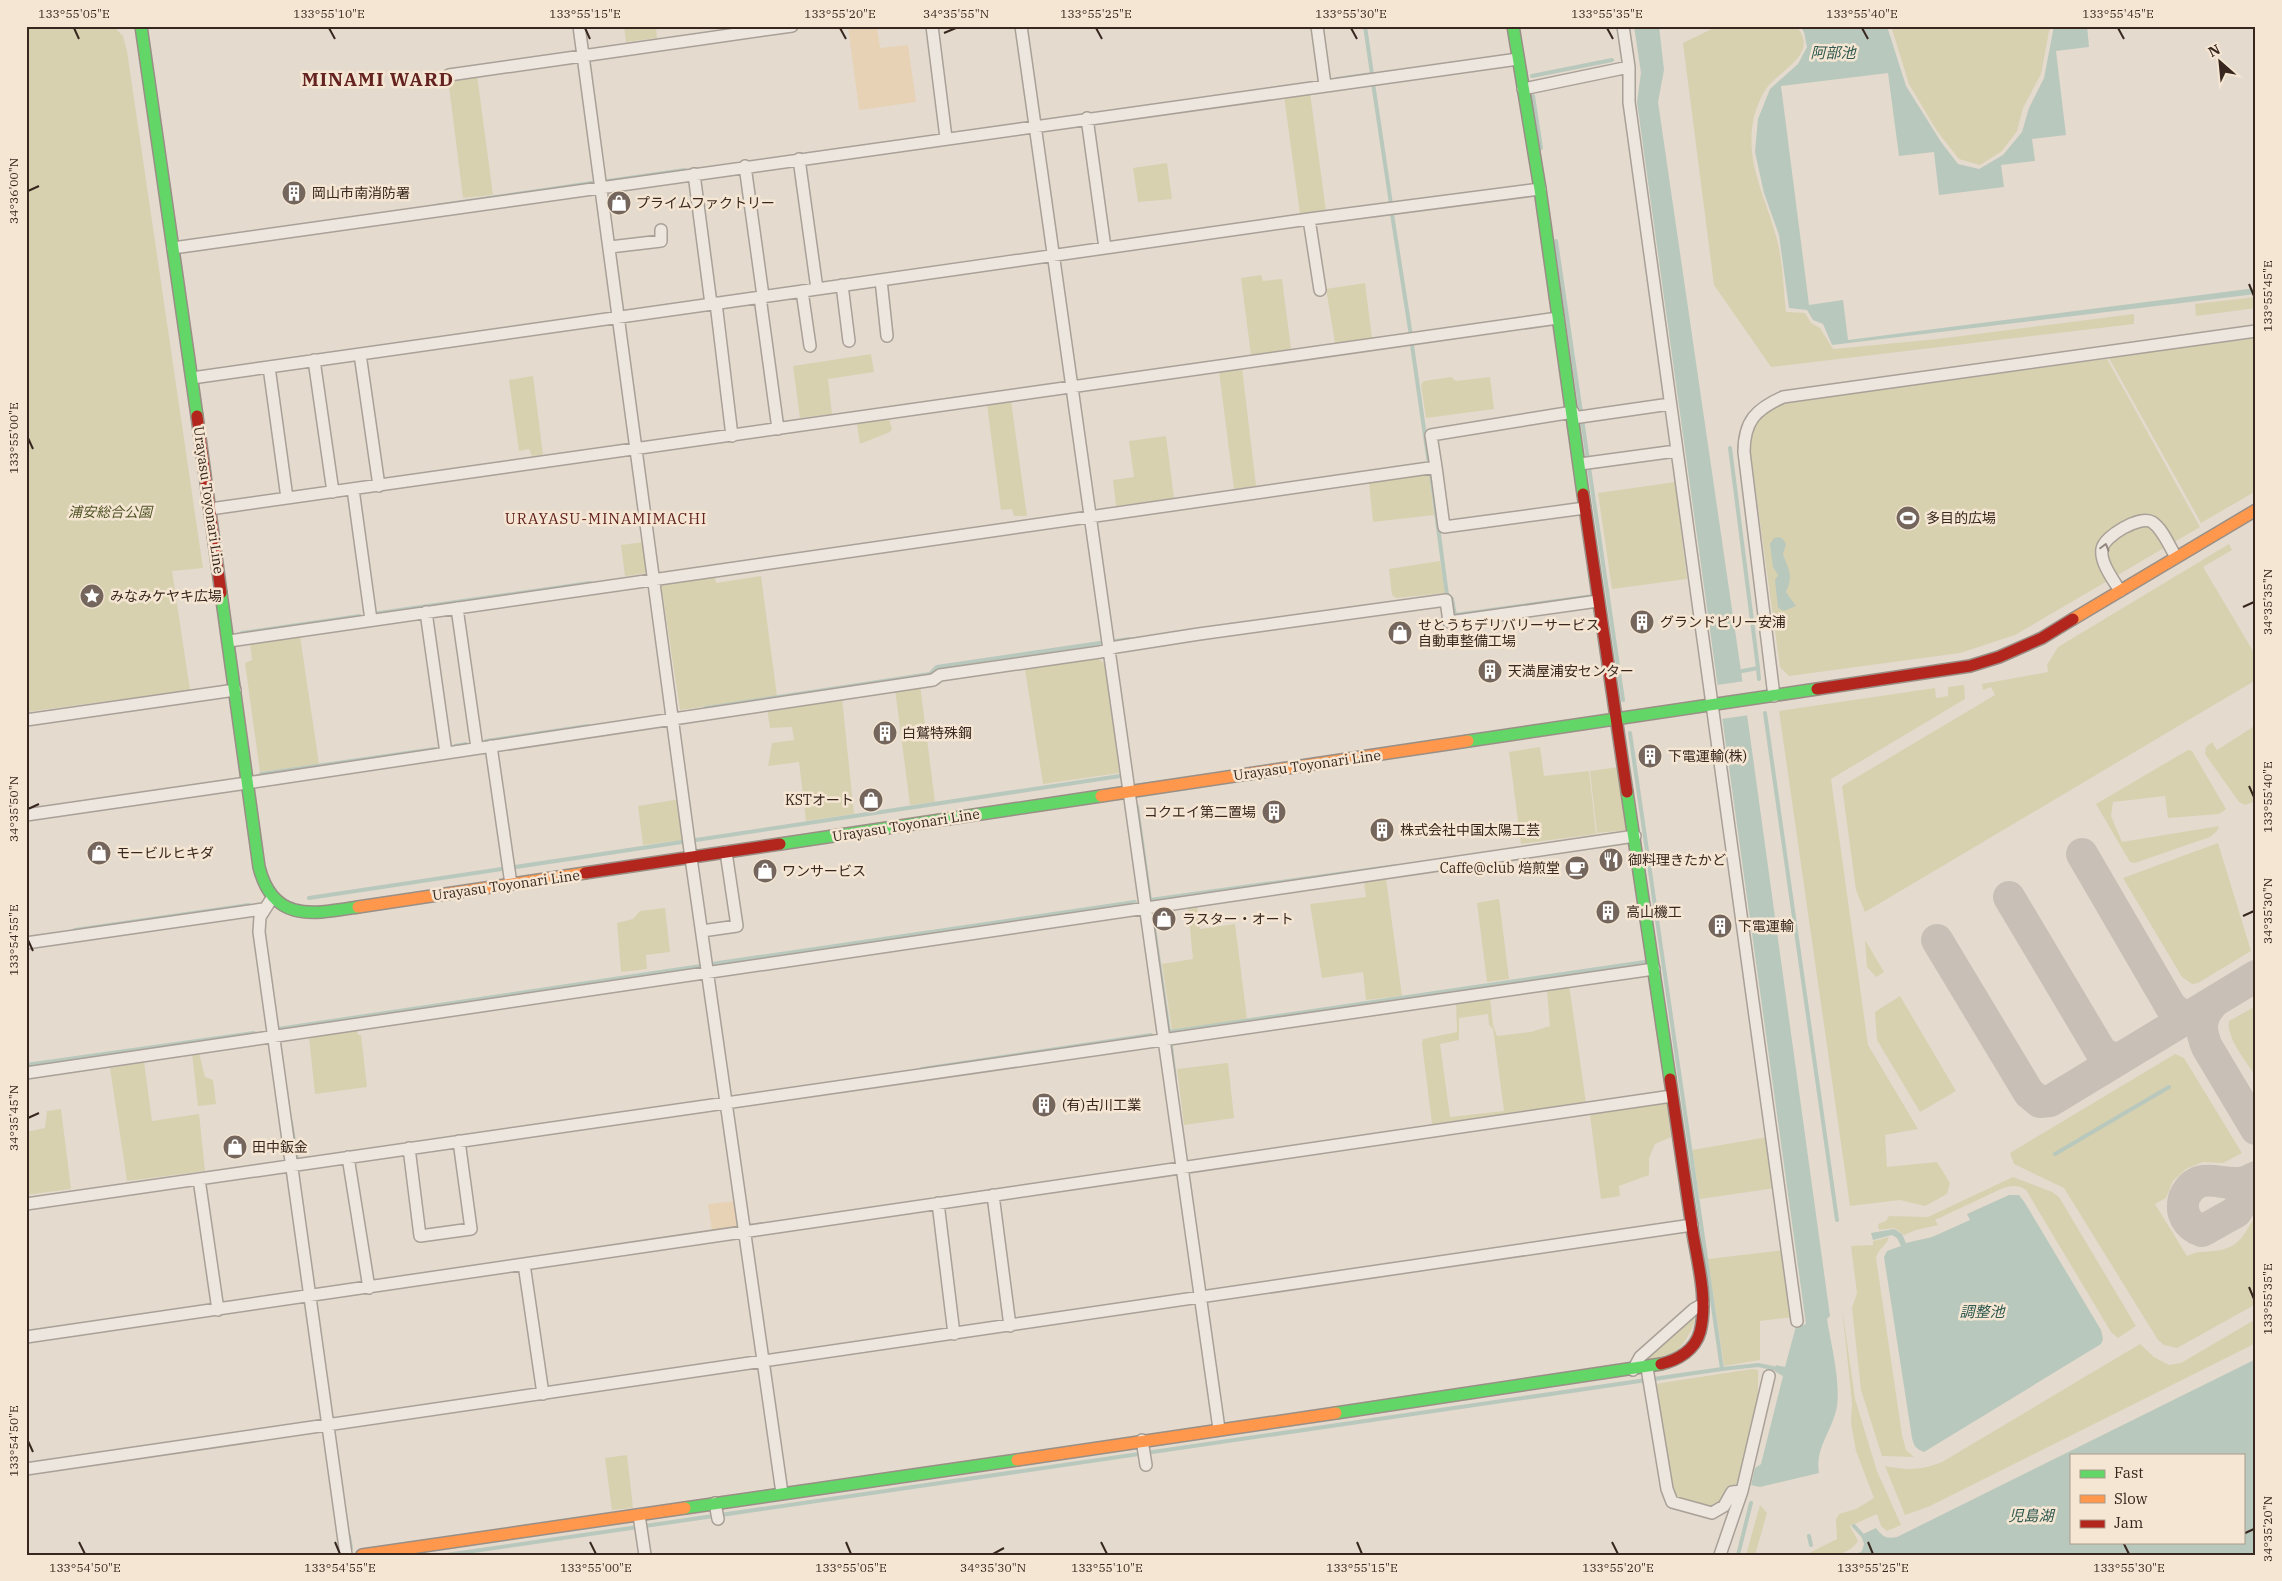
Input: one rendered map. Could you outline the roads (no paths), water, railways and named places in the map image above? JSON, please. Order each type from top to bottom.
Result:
[{"type":"street","name":"Urayasu Toyonari Line","points":[[141,26],[229,641],[247,784],[262,879],[266,891],[272,898],[297,913],[314,914],[1970,666],[1990,660],[2042,638],[2256,510]]},
{"type":"street","points":[[579,26],[691,858],[709,972],[782,1493]]},
{"type":"street","points":[[449,74],[792,26]]},
{"type":"street","points":[[932,26],[946,135]]},
{"type":"street","points":[[1021,26],[1219,1429]]},
{"type":"street","points":[[1317,26],[1325,84]]},
{"type":"street","points":[[1513,26],[1540,189],[1558,318],[1586,464],[1586,508],[1598,601],[1635,836],[1703,1304],[1703,1326],[1695,1343],[1683,1356],[1663,1365],[1648,1375]]},
{"type":"street","points":[[1623,26],[1629,67],[1629,102],[1676,451],[1714,705],[1797,1321]]},
{"type":"street","points":[[173,248],[800,159],[946,135],[1034,126],[1325,84],[1518,59]]},
{"type":"street","points":[[1523,89],[1629,67]]},
{"type":"street","points":[[1087,118],[1105,245]]},
{"type":"street","points":[[800,159],[817,286]]},
{"type":"street","points":[[744,166],[778,426]]},
{"type":"street","points":[[694,174],[732,432]]},
{"type":"street","points":[[192,378],[619,317],[712,301],[802,291],[817,286],[881,280],[1053,255],[1105,245],[1540,189]]},
{"type":"street","points":[[1309,219],[1320,290]]},
{"type":"street","points":[[610,247],[660,241],[661,230]]},
{"type":"street","points":[[881,280],[888,336]]},
{"type":"street","points":[[842,285],[849,341]]},
{"type":"street","points":[[802,291],[810,346]]},
{"type":"street","points":[[210,509],[637,449],[732,432],[1073,387],[1558,318]]},
{"type":"street","points":[[1774,696],[1744,452],[1744,436],[1750,420],[1765,405],[1783,397],[2256,331]]},
{"type":"street","points":[[360,354],[379,486]]},
{"type":"street","points":[[314,360],[333,492]]},
{"type":"street","points":[[269,367],[287,498]]},
{"type":"street","points":[[1586,508],[1444,527],[1431,435],[1670,404]]},
{"type":"street","points":[[1586,464],[1676,451]]},
{"type":"street","points":[[229,641],[1436,467]]},
{"type":"street","points":[[353,489],[371,620]]},
{"type":"street","points":[[2120,591],[2103,559],[2104,544],[2115,534],[2136,522],[2148,520],[2158,527],[2176,557]]},
{"type":"street","points":[[26,814],[247,784],[933,680],[940,675],[1199,634],[1446,600],[1449,622],[1598,601]]},
{"type":"street","points":[[457,608],[477,748]]},
{"type":"street","points":[[426,612],[446,753]]},
{"type":"street","points":[[26,720],[235,690]]},
{"type":"street","points":[[491,746],[511,884]]},
{"type":"street","points":[[26,1073],[1635,836]]},
{"type":"street","points":[[702,931],[736,926],[726,852]]},
{"type":"street","points":[[272,898],[263,909],[258,924],[346,1555]]},
{"type":"street","points":[[26,943],[263,909]]},
{"type":"street","points":[[26,1204],[1163,1038],[1654,969]]},
{"type":"street","points":[[26,1337],[217,1307],[369,1288],[745,1231],[1672,1096]]},
{"type":"street","points":[[409,1148],[420,1236],[471,1229],[459,1141]]},
{"type":"street","points":[[348,1157],[369,1288]]},
{"type":"street","points":[[199,1179],[217,1307]]},
{"type":"street","points":[[993,1195],[1010,1326]]},
{"type":"street","points":[[938,1203],[954,1334]]},
{"type":"street","points":[[26,1468],[1010,1326],[1692,1225]]},
{"type":"street","points":[[524,1264],[543,1394]]},
{"type":"street","points":[[1634,1370],[1640,1357],[1694,1309],[1703,1304]]},
{"type":"street","points":[[362,1555],[640,1522],[717,1510],[782,1493],[1144,1453],[1219,1429],[1634,1370],[1648,1375]]},
{"type":"street","points":[[1648,1375],[1667,1489],[1672,1502],[1712,1514],[1724,1506],[1732,1492],[1742,1491]]},
{"type":"street","points":[[1720,1555],[1742,1491],[1769,1376]]},
{"type":"street","points":[[640,1522],[644,1555]]},
{"type":"water","points":[[1634,26],[1659,26],[1664,70],[1658,102],[1742,678],[1830,1316],[1827,1319],[1837,1378],[1838,1401],[1819,1456],[1819,1473],[1760,1487],[1751,1485],[1755,1468],[1761,1464],[1783,1376],[1774,1371],[1776,1365],[1785,1367],[1796,1326],[1806,1324],[1637,102],[1641,73]]},
{"type":"water","name":"阿部池","points":[[1800,26],[1887,26],[1906,86],[1941,142],[1958,164],[1979,169],[2003,155],[2022,132],[2029,108],[2044,78],[2054,26],[2087,26],[2089,47],[2056,51],[2066,135],[2032,139],[2035,161],[2001,165],[2004,187],[1939,195],[1934,152],[1899,156],[1888,73],[1781,86],[1809,305],[1843,300],[1848,340],[2256,288],[2256,294],[1832,345],[1823,324],[1813,320],[1807,310],[1789,308],[1779,235],[1764,193],[1755,152],[1758,119],[1770,89],[1798,64],[1807,47],[1804,32]]},
{"type":"water","points":[[1779,537],[1786,544],[1783,554],[1790,581],[1786,592],[1796,606],[1784,611],[1778,608],[1775,580],[1778,575],[1773,567],[1770,544],[1774,538]]},
{"type":"water","name":"調整池","points":[[2009,1195],[2019,1195],[2025,1203],[2101,1330],[2103,1339],[2101,1344],[1924,1452],[1916,1447],[1912,1438],[1884,1257],[1887,1251],[1901,1246],[1897,1238],[1892,1235],[1873,1240],[1871,1233],[1894,1229],[1902,1234],[1906,1243],[1932,1237],[1970,1220],[1967,1214]]},
{"type":"water","name":"児島湖","points":[[2256,1359],[2256,1555],[1855,1555],[1862,1551],[1864,1544],[1861,1535],[1876,1528],[1885,1537],[1897,1537]]},
{"type":"waterway","points":[[1337,79],[1372,74],[1365,26]]},
{"type":"waterway","points":[[1532,76],[1612,60]]},
{"type":"waterway","points":[[1373,83],[1391,204]]},
{"type":"waterway","points":[[1533,96],[1541,148]]},
{"type":"waterway","points":[[608,181],[685,170]]},
{"type":"waterway","points":[[435,206],[592,183]]},
{"type":"waterway","points":[[1392,214],[1411,336]]},
{"type":"waterway","points":[[1556,241],[1623,700]]},
{"type":"waterway","points":[[1412,345],[1429,464],[1427,465]]},
{"type":"waterway","points":[[1730,448],[1758,668],[1737,672]]},
{"type":"waterway","points":[[1431,474],[1447,595]]},
{"type":"waterway","points":[[379,613],[590,583]]},
{"type":"waterway","points":[[1448,595],[1452,599],[1455,615],[1593,596]]},
{"type":"waterway","points":[[242,633],[360,616]]},
{"type":"waterway","points":[[1116,641],[1129,639]]},
{"type":"waterway","points":[[706,708],[930,674],[937,667],[1100,643]]},
{"type":"waterway","points":[[1758,668],[1759,679]]},
{"type":"waterway","points":[[1765,713],[1837,1220]]},
{"type":"waterway","points":[[486,741],[588,726]]},
{"type":"waterway","points":[[1630,733],[1722,1369]]},
{"type":"waterway","points":[[455,746],[466,744]]},
{"type":"waterway","points":[[261,774],[435,749]]},
{"type":"waterway","points":[[696,840],[1120,776]]},
{"type":"waterway","points":[[1137,806],[1150,900],[1396,866]]},
{"type":"waterway","points":[[309,898],[682,842]]},
{"type":"waterway","points":[[712,964],[1135,902]]},
{"type":"waterway","points":[[75,930],[249,905]]},
{"type":"waterway","points":[[1152,914],[1169,1032],[1645,962]]},
{"type":"waterway","points":[[277,1025],[278,1029],[701,966]]},
{"type":"waterway","points":[[26,1065],[254,1033]]},
{"type":"waterway","points":[[922,1069],[1151,1035]]},
{"type":"waterway","points":[[1171,1046],[1175,1079]]},
{"type":"waterway","points":[[2055,1154],[2169,1087]]},
{"type":"waterway","points":[[291,1122],[297,1160],[299,1159]]},
{"type":"waterway","points":[[446,1555],[1722,1369],[1758,1365],[1778,1369]]},
{"type":"waterway","points":[[1738,1555],[1751,1503]]},
{"type":"waterway","points":[[1854,1526],[1864,1537]]},
{"type":"waterway","points":[[349,1536],[351,1548]]},
{"type":"waterway","points":[[1809,1536],[1811,1545]]},
{"type":"place","name":"岡山市南消防署","points":[[294,193]]},
{"type":"place","name":"プライムファクトリー","points":[[619,203]]},
{"type":"place","name":"多目的広場","points":[[1908,518]]},
{"type":"place","name":"みなみケヤキ広場","points":[[92,596]]},
{"type":"place","name":"グランドピリー安浦","points":[[1642,622]]},
{"type":"place","name":"せとうちデリバリーサービス 自動車整備工場","points":[[1400,633]]},
{"type":"place","name":"天満屋浦安センター","points":[[1490,671]]},
{"type":"place","name":"白鷲特殊鋼","points":[[885,733]]},
{"type":"place","name":"下電運輸(株)","points":[[1650,756]]},
{"type":"place","name":"KSTオート","points":[[871,800]]},
{"type":"place","name":"コクエイ第二置場","points":[[1274,812]]},
{"type":"place","name":"株式会社中国太陽工芸","points":[[1382,830]]},
{"type":"place","name":"モービルヒキダ","points":[[99,853]]},
{"type":"place","name":"御料理きたかど","points":[[1611,860]]},
{"type":"place","name":"Caffe@club 焙煎堂","points":[[1577,868]]},
{"type":"place","name":"ワンサービス","points":[[765,871]]},
{"type":"place","name":"高山機工","points":[[1608,912]]},
{"type":"place","name":"ラスター・オート","points":[[1164,919]]},
{"type":"place","name":"下電運輸","points":[[1720,926]]},
{"type":"place","name":"(有)古川工業","points":[[1044,1105]]},
{"type":"place","name":"田中鈑金","points":[[235,1147]]},
{"type":"district","name":"MINAMI WARD","points":[[378,79]]},
{"type":"district","name":"URAYASU-MINAMIMACHI","points":[[606,519]]},
{"type":"park label","name":"浦安総合公園","points":[[110,512]]}]
